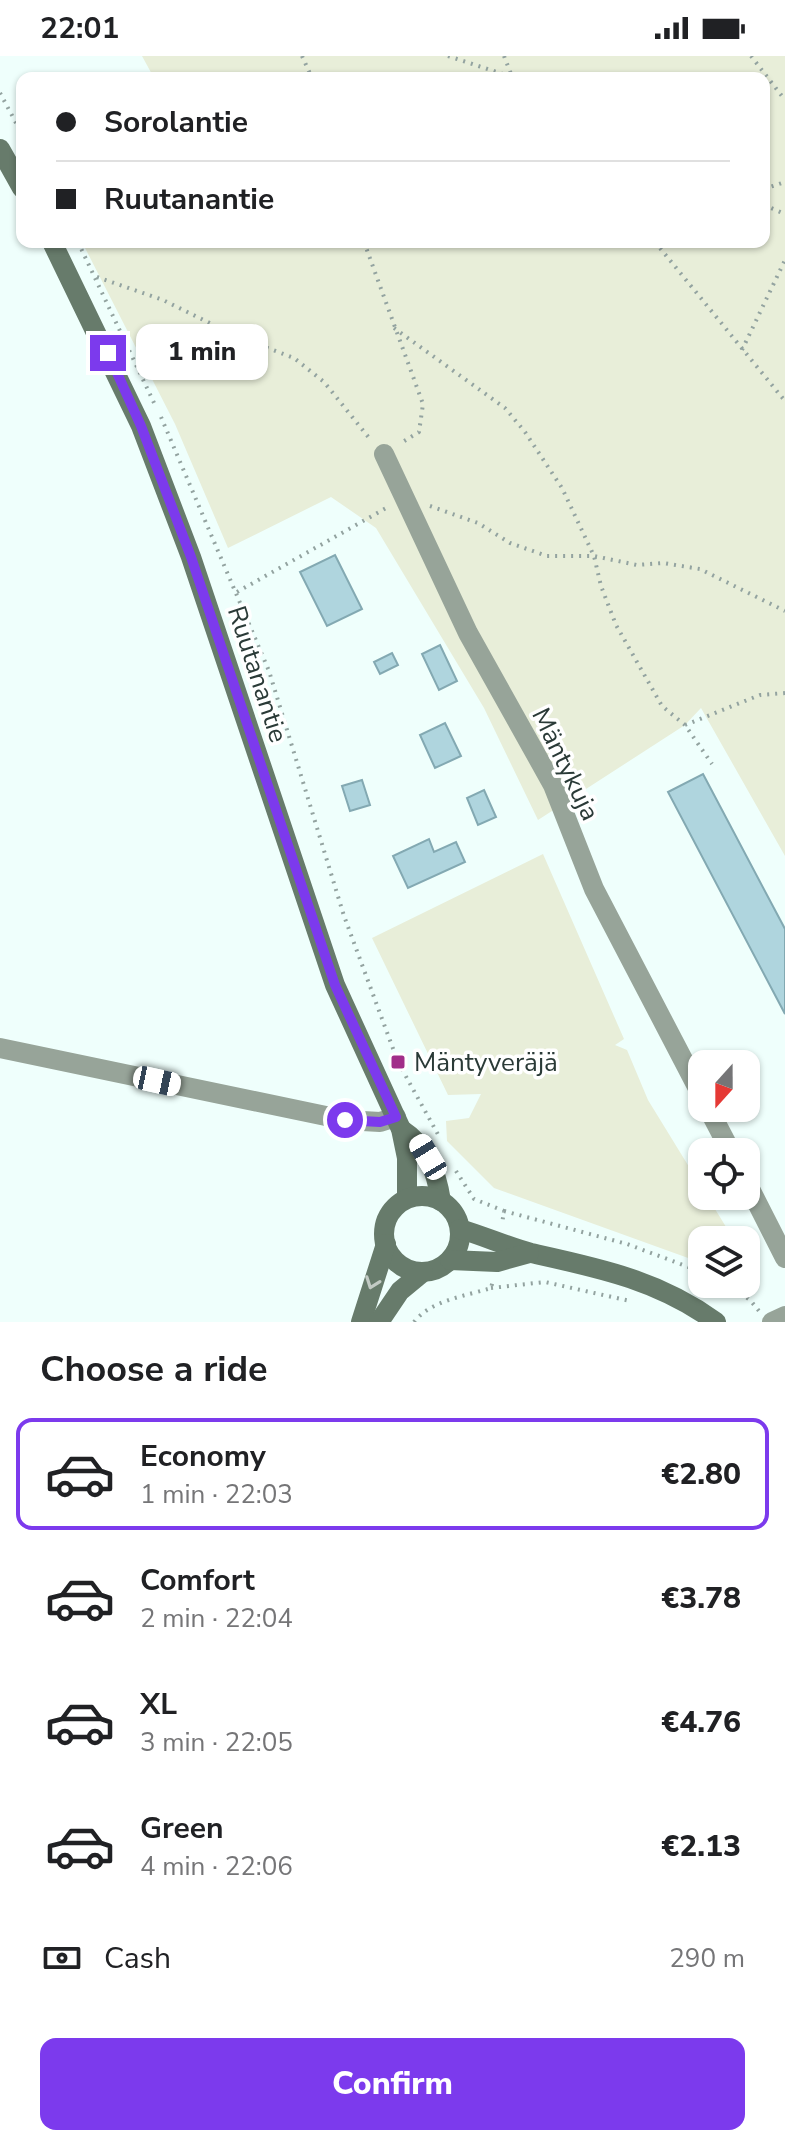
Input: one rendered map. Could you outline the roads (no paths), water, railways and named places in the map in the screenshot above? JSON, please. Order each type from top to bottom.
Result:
[{"type":"main road","points":[[0,149],[16,177]]},
{"type":"main road","name":"Ruutanantie","points":[[55,248],[141,426],[214,625],[330,972],[398,1123],[407,1158],[407,1198]]},
{"type":"main road","name":"Ruutanantie","points":[[398,1123],[417,1139],[434,1166],[441,1201]]},
{"type":"main road","points":[[423,1272],[404,1267],[386,1244],[384,1233],[391,1212],[407,1198],[419,1196],[441,1201],[451,1208],[460,1229],[457,1251],[450,1260]]},
{"type":"main road","points":[[460,1229],[529,1253],[611,1269],[677,1297],[716,1322]]},
{"type":"main road","points":[[361,1322],[386,1244]]},
{"type":"main road","points":[[379,1322],[400,1291],[423,1272],[450,1260],[497,1262],[529,1253]]},
{"type":"street","name":"Mäntykuja","points":[[384,454],[468,633],[553,785],[594,889],[688,1069]]},
{"type":"street","points":[[0,1048],[345,1120],[398,1123]]},
{"type":"street","points":[[760,1209],[785,1258]]},
{"type":"street","points":[[770,1322],[785,1316]]},
{"type":"place","name":"Mäntyveräjä","points":[[398,1062]]}]
